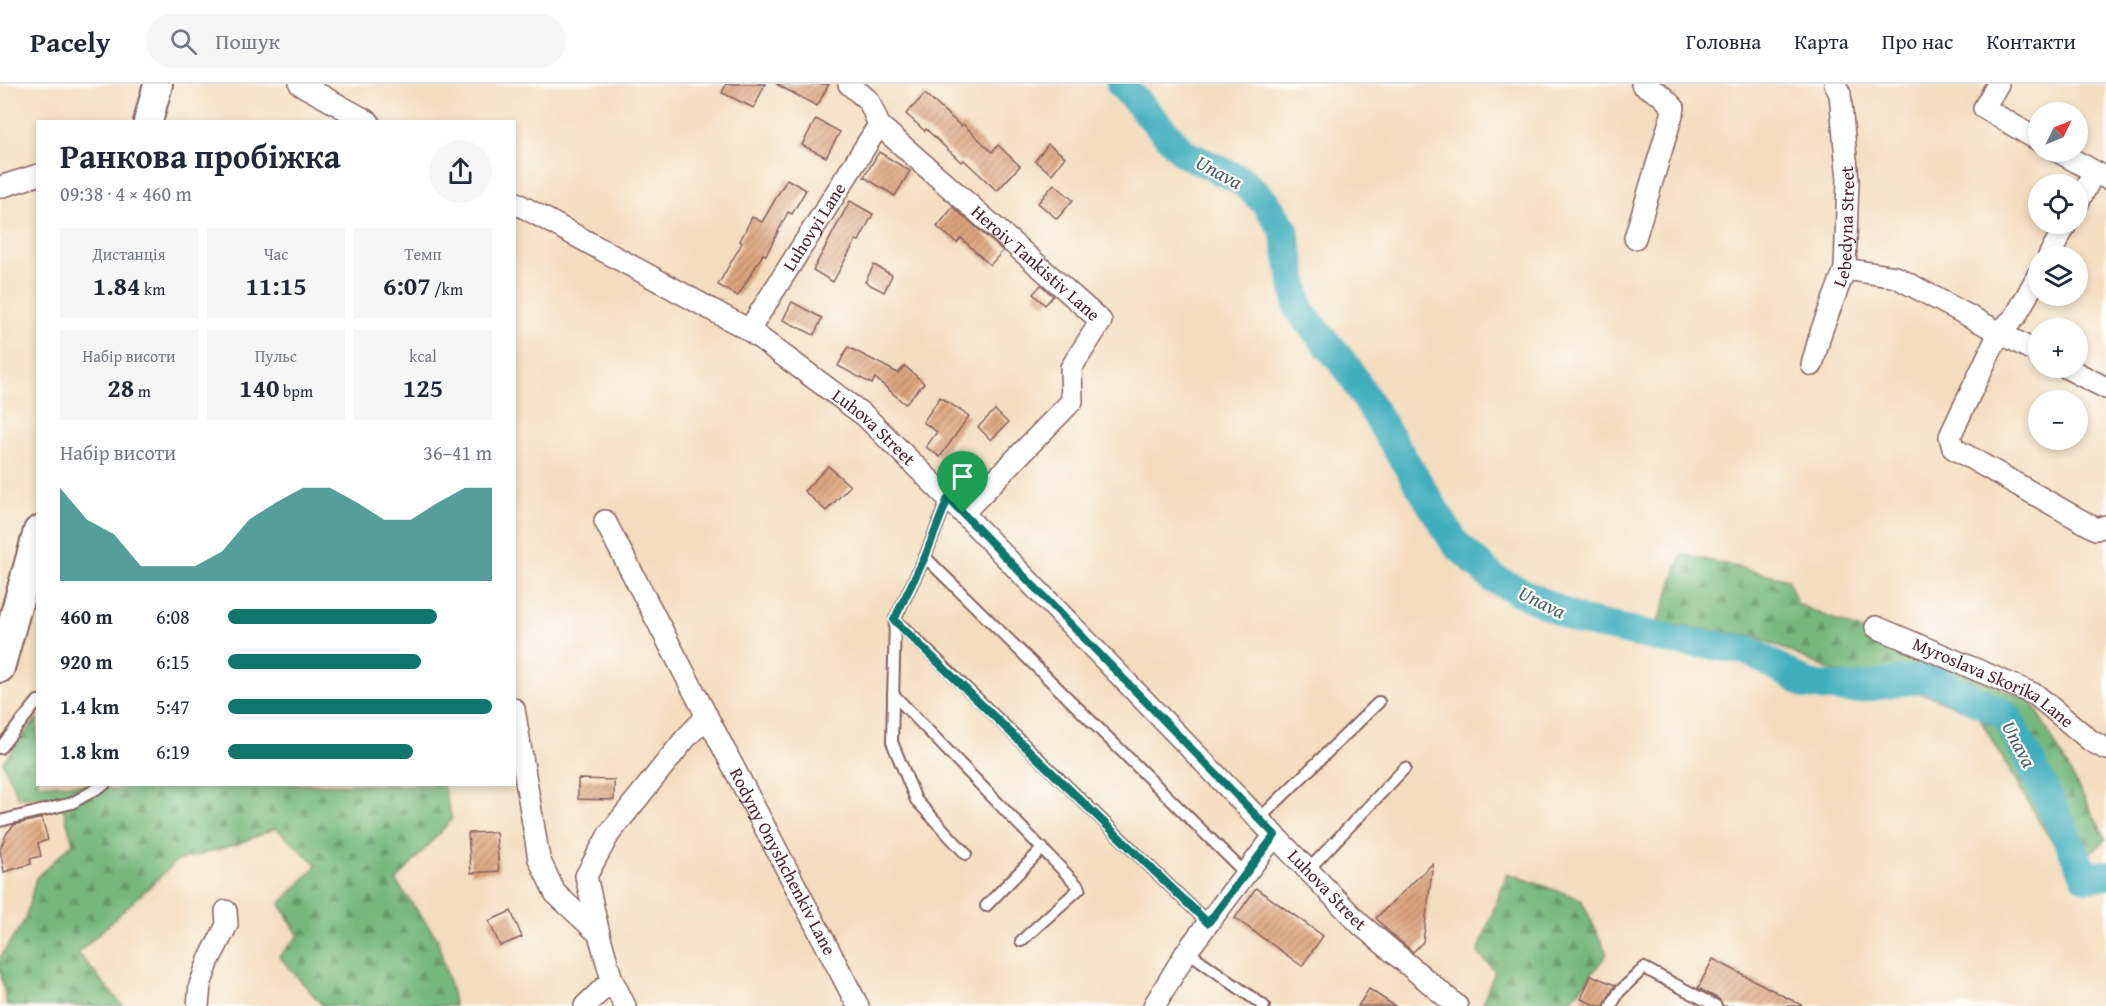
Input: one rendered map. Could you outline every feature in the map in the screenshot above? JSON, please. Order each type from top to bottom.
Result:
[{"type":"main road","points":[[149,120],[158,84]]},
{"type":"main road","points":[[0,668],[36,542]]},
{"type":"street","points":[[300,84],[365,120]]},
{"type":"street","name":"Heroiv Tankistiv Lane","points":[[849,84],[869,101],[879,125],[1101,321],[1071,368],[1072,401],[963,513]]},
{"type":"street","points":[[1635,238],[1674,108],[1661,95],[1642,84]]},
{"type":"street","points":[[1998,84],[1984,108],[2028,134]]},
{"type":"street","name":"Lebedyna Street","points":[[1812,365],[1821,332],[1845,269],[1848,180],[1839,88]]},
{"type":"street","name":"Luhovyi Lane","points":[[749,330],[879,125]]},
{"type":"street","points":[[2077,162],[2100,175],[2088,190]]},
{"type":"street","points":[[0,187],[36,176]]},
{"type":"street","name":"Luhova Street","points":[[516,203],[749,330],[865,416],[963,513],[1360,924],[1457,1006]]},
{"type":"street","points":[[1845,269],[1896,277],[2028,348]]},
{"type":"street","points":[[2028,294],[2016,316],[2000,333],[1950,436],[1953,448],[2096,529],[2106,526]]},
{"type":"street","points":[[2086,378],[2106,388]]},
{"type":"street","name":"Rodyny Onyshchenkiv Lane","points":[[605,520],[858,1006]]},
{"type":"street","name":"Myroslava Skorika Lane","points":[[1876,627],[2036,695],[2091,741],[2106,748]]},
{"type":"street","points":[[625,1006],[612,980],[586,876],[609,834],[685,738],[707,716]]},
{"type":"street","points":[[516,722],[539,859],[555,893],[600,934]]},
{"type":"street","points":[[1155,1006],[1187,951],[1275,835]]},
{"type":"street","points":[[198,1006],[200,985],[209,960],[227,925],[226,911]]},
{"type":"street","points":[[585,1006],[612,980]]},
{"type":"lane","points":[[948,498],[925,557],[894,620],[892,742],[916,800],[966,854]]},
{"type":"lane","points":[[925,557],[1246,873]]},
{"type":"lane","points":[[894,620],[1208,923]]},
{"type":"lane","points":[[893,694],[1080,888],[1020,941]]},
{"type":"lane","points":[[1259,819],[1379,702]]},
{"type":"lane","points":[[0,748],[36,703]]},
{"type":"lane","points":[[1308,870],[1405,768]]},
{"type":"lane","points":[[0,821],[72,803],[102,786]]},
{"type":"lane","points":[[986,906],[1042,848]]},
{"type":"lane","points":[[1187,951],[1264,1006]]},
{"type":"lane","points":[[1611,1006],[1619,992],[1644,968],[1716,1006]]},
{"type":"green space","points":[[1682,554],[1788,579],[1797,604],[2032,701],[2106,839],[2072,869],[2045,831],[1979,717],[1930,696],[1830,670],[1755,636],[1658,623]]},
{"type":"green space","points":[[36,719],[36,786],[103,786],[113,790],[139,786],[443,786],[452,819],[396,881],[437,938],[454,1006],[323,1006],[279,956],[299,936],[280,904],[317,865],[276,828],[238,844],[177,861],[78,953],[123,1006],[7,1006],[0,957],[25,920],[36,878],[73,843],[60,797],[18,798],[3,762]]},
{"type":"green space","points":[[1507,873],[1581,899],[1607,954],[1567,1006],[1491,1006],[1483,1001],[1495,971],[1478,953]]},
{"type":"building","points":[[726,84],[765,84],[754,108],[722,93]]},
{"type":"building","points":[[776,84],[829,84],[817,106]]},
{"type":"building","points":[[925,94],[961,126],[963,124],[992,152],[998,145],[1020,166],[997,191],[964,160],[961,162],[926,129],[925,131],[906,114]]},
{"type":"building","points":[[816,119],[840,132],[826,157],[802,145]]},
{"type":"building","points":[[1048,144],[1065,157],[1052,174],[1035,161]]},
{"type":"building","points":[[879,152],[910,171],[895,196],[864,177]]},
{"type":"building","points":[[787,179],[806,190],[792,214],[788,212],[766,255],[763,254],[738,296],[718,285],[742,243],[740,241],[752,217],[762,222]]},
{"type":"building","points":[[1054,184],[1073,200],[1057,219],[1038,203]]},
{"type":"building","points":[[850,201],[873,214],[833,282],[813,270]]},
{"type":"building","points":[[953,207],[1003,251],[990,265],[961,238],[957,243],[937,227]]},
{"type":"building","points":[[874,265],[892,275],[884,292],[865,282]]},
{"type":"building","points":[[1041,285],[1053,296],[1045,305],[1033,294]]},
{"type":"building","points":[[792,302],[822,318],[814,335],[783,320]]},
{"type":"building","points":[[848,347],[898,373],[905,366],[924,383],[905,404],[875,378],[872,384],[838,366]]},
{"type":"building","points":[[940,397],[969,416],[940,457],[926,447],[937,432],[923,422]]},
{"type":"building","points":[[995,410],[1008,423],[991,440],[978,427]]},
{"type":"building","points":[[828,466],[850,486],[826,511],[804,491]]},
{"type":"building","points":[[578,779],[614,780],[614,800],[578,799]]},
{"type":"building","points":[[42,818],[48,840],[38,843],[41,856],[30,859],[31,864],[4,872],[0,849],[7,833],[14,825]]},
{"type":"building","points":[[496,832],[499,871],[471,873],[468,833]]},
{"type":"building","points":[[1433,863],[1423,942],[1413,952],[1376,918]]},
{"type":"building","points":[[1256,888],[1323,936],[1302,966],[1235,918]]},
{"type":"building","points":[[511,911],[522,937],[500,946],[489,921]]},
{"type":"building","points":[[1713,959],[1803,1006],[1723,1006],[1719,999],[1698,988]]},
{"type":"building","points":[[1591,975],[1615,985],[1604,1006],[1581,999]]},
{"type":"building","points":[[1369,989],[1395,1006],[1358,1006]]},
{"type":"waterway","name":"Unava","points":[[1121,84],[1185,154],[1241,180],[1266,203],[1284,230],[1299,310],[1348,369],[1455,543],[1494,579],[1578,620],[1672,640],[1748,650],[1808,685],[1854,689],[1930,677],[2006,715],[2086,877],[2106,875]]},
{"type":"route","points":[[948,498],[963,513],[1275,835],[1208,923],[894,620],[925,557],[948,498]]}]
